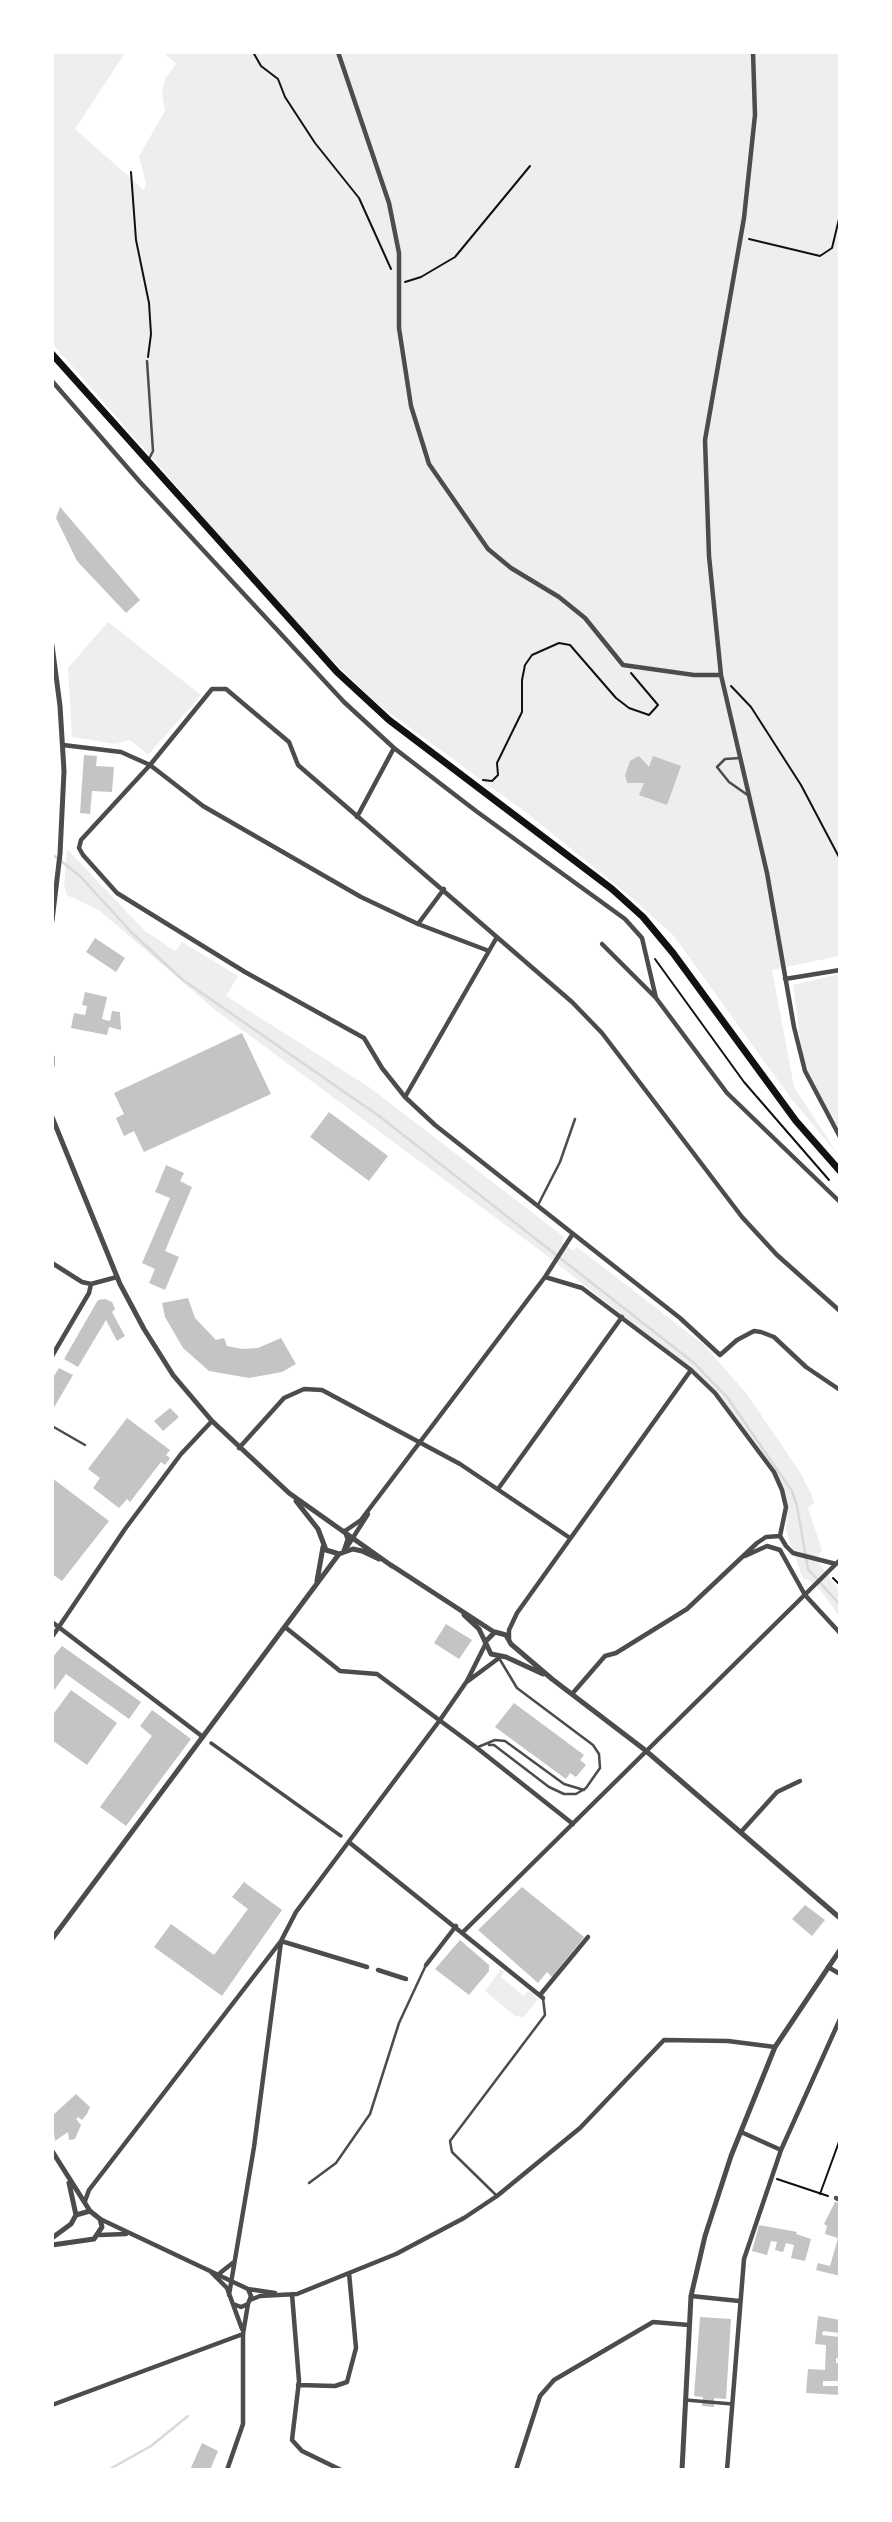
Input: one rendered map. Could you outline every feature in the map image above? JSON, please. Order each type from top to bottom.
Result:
[{"type":"main road","points":[[52,354],[337,672],[389,720],[612,889],[643,917],[673,953],[796,1121],[839,1171]]},
{"type":"street","points":[[338,52],[389,203],[399,253],[399,328],[411,406],[429,464],[488,549],[511,568],[559,597],[585,618],[624,665],[694,674],[720,674]]},
{"type":"street","points":[[753,52],[755,115],[741,237],[705,440],[709,556],[720,674],[749,796],[805,1071],[839,1138]]},
{"type":"street","points":[[52,381],[296,653],[394,748],[625,919],[643,943],[656,998],[727,1093],[839,1202]]},
{"type":"street","points":[[52,645],[63,745],[60,854],[52,921]]},
{"type":"street","points":[[839,1311],[777,1255],[742,1217],[602,1033],[444,889],[298,765],[289,742],[226,689],[212,689],[149,765],[80,840],[83,855],[117,893],[245,972],[364,1038],[382,1069],[405,1097],[435,1125],[680,1318],[720,1355],[754,1331],[774,1337],[806,1367],[839,1390]]},
{"type":"street","points":[[63,745],[121,752],[149,765],[202,806],[361,897],[418,924],[489,951]]},
{"type":"street","points":[[357,817],[394,748]]},
{"type":"street","points":[[418,924],[444,889]]},
{"type":"street","points":[[405,1097],[497,937]]},
{"type":"street","points":[[602,944],[647,993],[656,998]]},
{"type":"street","points":[[785,979],[839,970]]},
{"type":"street","points":[[52,1057],[52,1065]]},
{"type":"street","points":[[53,1117],[117,1277],[161,1358],[239,1448],[289,1493],[334,1527],[355,1537],[392,1566],[510,1641],[552,1679],[645,1750],[839,1918]]},
{"type":"street","points":[[345,1531],[361,1520],[545,1276],[572,1235]]},
{"type":"street","points":[[52,1263],[82,1282],[91,1284],[117,1277]]},
{"type":"street","points":[[545,1276],[582,1288],[691,1370],[715,1393],[774,1472],[786,1507],[780,1536],[793,1553],[838,1562]]},
{"type":"street","points":[[52,1356],[89,1293],[91,1284]]},
{"type":"street","points":[[498,1489],[622,1317]]},
{"type":"street","points":[[85,2201],[89,2190],[281,1941],[296,1912],[351,1843],[440,1720],[467,1681],[485,1643],[513,1620],[691,1370]]},
{"type":"street","points":[[239,1448],[279,1402],[297,1391],[322,1390],[420,1442],[498,1489],[570,1538]]},
{"type":"street","points":[[52,1637],[130,1522],[173,1464],[212,1420]]},
{"type":"street","points":[[289,1493],[313,1521],[321,1538],[323,1547],[316,1584]]},
{"type":"street","points":[[52,1939],[316,1584],[355,1537],[373,1504]]},
{"type":"street","points":[[321,1538],[328,1529],[334,1527]]},
{"type":"street","points":[[345,1531],[347,1547]]},
{"type":"street","points":[[572,1695],[605,1656],[626,1647],[687,1609],[766,1537],[780,1536]]},
{"type":"street","points":[[741,1558],[767,1546],[780,1550],[805,1595],[839,1633]]},
{"type":"street","points":[[323,1547],[340,1554],[353,1549],[362,1550],[392,1566]]},
{"type":"street","points":[[463,1932],[838,1562]]},
{"type":"street","points":[[456,1608],[476,1625],[491,1654],[552,1679]]},
{"type":"street","points":[[467,1681],[511,1649],[513,1620]]},
{"type":"street","points":[[52,1622],[203,1737]]},
{"type":"street","points":[[285,1627],[340,1671],[377,1674],[573,1824]]},
{"type":"street","points":[[211,1743],[341,1836]]},
{"type":"street","points":[[741,1832],[777,1792],[800,1781]]},
{"type":"street","points":[[351,1843],[541,1997],[588,1937]]},
{"type":"street","points":[[426,1965],[456,1926]]},
{"type":"street","points":[[281,1941],[367,1967]]},
{"type":"street","points":[[230,2293],[281,1941]]},
{"type":"street","points":[[682,2469],[691,2296],[705,2236],[741,2132],[775,2047],[839,1950]]},
{"type":"street","points":[[827,1967],[839,1974]]},
{"type":"street","points":[[378,1970],[406,1979]]},
{"type":"street","points":[[727,2469],[740,2301],[747,2248],[781,2150],[839,2019]]},
{"type":"street","points":[[233,2303],[239,2306],[260,2296],[292,2294],[349,2273],[422,2241],[497,2196],[580,2128],[661,2042],[696,2039],[775,2047]]},
{"type":"street","points":[[741,2132],[781,2150]]},
{"type":"street","points":[[52,2151],[90,2211],[100,2219],[245,2287],[292,2294]]},
{"type":"street","points":[[52,2238],[71,2224],[76,2215],[76,2201],[66,2173]]},
{"type":"street","points":[[76,2215],[90,2211]]},
{"type":"street","points":[[99,2235],[102,2227],[100,2219]]},
{"type":"street","points":[[71,2224],[73,2233],[80,2239]]},
{"type":"street","points":[[52,2245],[88,2240],[99,2235],[131,2234]]},
{"type":"street","points":[[220,2273],[232,2266],[235,2258]]},
{"type":"street","points":[[205,2268],[222,2282],[230,2293],[243,2333]]},
{"type":"street","points":[[298,2385],[335,2386],[347,2382],[356,2347],[349,2273]]},
{"type":"street","points":[[230,2293],[245,2287]]},
{"type":"street","points":[[227,2469],[243,2424],[243,2333],[249,2302],[245,2287]]},
{"type":"street","points":[[292,2294],[298,2385],[292,2426],[295,2446],[341,2469]]},
{"type":"street","points":[[691,2296],[740,2301]]},
{"type":"street","points":[[516,2469],[540,2396],[554,2380],[653,2322],[689,2325]]},
{"type":"street","points":[[52,2405],[243,2333]]},
{"type":"street","points":[[685,2400],[732,2404]]},
{"type":"lane","points":[[147,361],[153,451],[147,463]]},
{"type":"lane","points":[[741,759],[725,759],[717,767],[729,782],[749,796]]},
{"type":"lane","points":[[538,1205],[560,1162],[575,1119]]},
{"type":"lane","points":[[52,1426],[85,1445]]},
{"type":"lane","points":[[477,1748],[494,1745],[554,1790],[572,1795],[584,1790],[598,1774],[598,1751],[517,1688],[502,1657]]},
{"type":"lane","points":[[489,1745],[495,1740],[505,1741],[564,1784],[584,1790]]},
{"type":"lane","points":[[309,2183],[336,2163],[370,2114],[402,2016],[426,1965]]},
{"type":"lane","points":[[497,2196],[452,2152],[450,2141],[545,2015],[541,1997]]},
{"type":"path","points":[[253,52],[261,65],[278,79],[285,97],[315,143],[359,198],[399,284],[421,277],[455,257],[530,166]]},
{"type":"path","points":[[131,172],[136,240],[149,303],[151,334],[147,361]]},
{"type":"path","points":[[741,237],[820,256],[832,248],[839,219]]},
{"type":"path","points":[[478,788],[484,779],[492,781],[498,775],[497,763],[522,712],[522,680],[526,661],[532,655],[558,643],[570,645],[616,698],[629,708],[649,715],[657,705],[624,665]]},
{"type":"path","points":[[720,674],[751,707],[819,815],[839,859]]},
{"type":"path","points":[[643,943],[744,1082],[834,1186]]},
{"type":"path","points":[[833,1578],[839,1585]]},
{"type":"path","points":[[820,2193],[839,2139]]},
{"type":"path","points":[[776,2179],[838,2199]]},
{"type":"shaded area","points":[[53,53],[125,53],[75,129],[144,190],[146,183],[139,156],[165,111],[162,93],[165,79],[176,64],[164,53],[839,53],[839,956],[772,970],[794,1087],[839,1156],[790,1097],[673,935],[632,898],[528,814],[376,703],[306,635],[53,344]]},
{"type":"shaded area","points":[[108,622],[201,695],[148,755],[130,740],[115,744],[72,737],[68,668]]},
{"type":"shaded area","points":[[67,849],[145,931],[175,951],[182,942],[238,976],[226,996],[369,1087],[564,1237],[562,1242],[573,1251],[577,1247],[704,1345],[746,1393],[800,1472],[811,1494],[814,1503],[808,1508],[822,1550],[816,1559],[839,1590],[839,1616],[821,1591],[809,1580],[803,1579],[786,1531],[787,1504],[783,1488],[708,1387],[685,1364],[546,1255],[214,1009],[100,911],[67,895],[64,886]]},
{"type":"shaded area","points":[[839,974],[839,1131],[808,1072],[802,1052],[793,985]]},
{"type":"shaded area","points":[[501,1969],[504,1971],[501,1977],[524,1996],[529,1990],[538,1999],[524,2017],[515,2016],[485,1991]]},
{"type":"building","points":[[60,507],[140,600],[126,613],[77,561],[56,518]]},
{"type":"building","points":[[84,755],[97,756],[96,766],[114,767],[112,792],[92,791],[90,814],[80,813]]},
{"type":"building","points":[[639,756],[649,767],[653,756],[681,766],[667,805],[639,795],[644,783],[627,783],[625,775],[630,761]]},
{"type":"building","points":[[95,938],[125,958],[116,972],[86,952]]},
{"type":"building","points":[[85,992],[107,997],[102,1019],[110,1021],[112,1011],[120,1012],[121,1030],[109,1027],[107,1035],[71,1028],[74,1013],[85,1015],[87,1006],[82,1005]]},
{"type":"building","points":[[242,1033],[271,1094],[144,1152],[134,1131],[124,1136],[116,1118],[124,1114],[114,1093]]},
{"type":"building","points":[[329,1112],[388,1156],[369,1181],[310,1137]]},
{"type":"building","points":[[166,1165],[184,1173],[180,1181],[192,1187],[165,1251],[179,1257],[165,1290],[149,1283],[155,1269],[142,1263],[170,1198],[155,1192]]},
{"type":"building","points":[[188,1298],[195,1318],[216,1340],[224,1338],[227,1346],[242,1349],[258,1348],[281,1338],[296,1364],[282,1372],[249,1378],[209,1371],[183,1348],[165,1317],[162,1303]]},
{"type":"building","points":[[98,1300],[112,1302],[115,1309],[112,1312],[125,1336],[117,1341],[106,1320],[78,1367],[64,1359]]},
{"type":"building","points":[[59,1368],[73,1375],[52,1411],[52,1379]]},
{"type":"building","points":[[170,1408],[179,1417],[163,1431],[154,1421]]},
{"type":"building","points":[[127,1418],[170,1450],[166,1455],[170,1458],[165,1465],[161,1462],[130,1502],[127,1499],[119,1508],[93,1488],[100,1478],[88,1469]]},
{"type":"building","points":[[52,1478],[109,1521],[62,1581],[52,1574]]},
{"type":"building","points":[[446,1624],[472,1640],[459,1659],[434,1643]]},
{"type":"building","points":[[62,1646],[141,1702],[129,1719],[66,1674],[52,1693],[52,1658]]},
{"type":"building","points":[[71,1690],[117,1723],[87,1765],[52,1740],[52,1716]]},
{"type":"building","points":[[514,1703],[584,1755],[580,1760],[586,1765],[576,1777],[570,1773],[566,1779],[495,1727]]},
{"type":"building","points":[[152,1710],[191,1739],[126,1826],[100,1807],[152,1736],[140,1726]]},
{"type":"building","points":[[244,1882],[282,1910],[222,1996],[154,1947],[171,1924],[214,1955],[248,1909],[232,1897]]},
{"type":"building","points":[[522,1887],[584,1937],[552,1977],[547,1972],[538,1983],[478,1930]]},
{"type":"building","points":[[805,1905],[825,1920],[812,1936],[792,1919]]},
{"type":"building","points":[[460,1940],[489,1965],[489,1971],[469,1995],[435,1969]]},
{"type":"building","points":[[76,2094],[90,2107],[87,2114],[82,2120],[78,2117],[76,2119],[81,2125],[75,2139],[69,2140],[68,2132],[55,2141],[52,2116]]},
{"type":"building","points":[[835,2202],[840,2203],[840,2276],[816,2270],[818,2263],[830,2266],[838,2238],[825,2234],[827,2226],[824,2224]]},
{"type":"building","points":[[759,2225],[797,2232],[796,2234],[811,2239],[805,2261],[791,2258],[794,2245],[786,2243],[783,2252],[775,2250],[777,2242],[771,2241],[767,2255],[752,2251]]},
{"type":"building","points":[[818,2316],[840,2320],[840,2333],[823,2331],[822,2335],[840,2337],[840,2358],[836,2358],[836,2363],[840,2363],[840,2381],[823,2381],[823,2386],[840,2386],[840,2395],[806,2393],[808,2369],[825,2370],[826,2345],[815,2344]]},
{"type":"building","points":[[700,2317],[731,2319],[726,2399],[714,2398],[714,2407],[702,2406],[703,2397],[694,2396]]},
{"type":"building","points":[[202,2443],[218,2451],[210,2470],[190,2470]]},
{"type":"waterway","points":[[52,854],[80,876],[132,933],[183,980],[379,1116],[694,1363],[727,1397],[792,1491],[808,1569],[840,1605]]},
{"type":"waterway","points":[[108,2470],[151,2446],[188,2416]]}]
